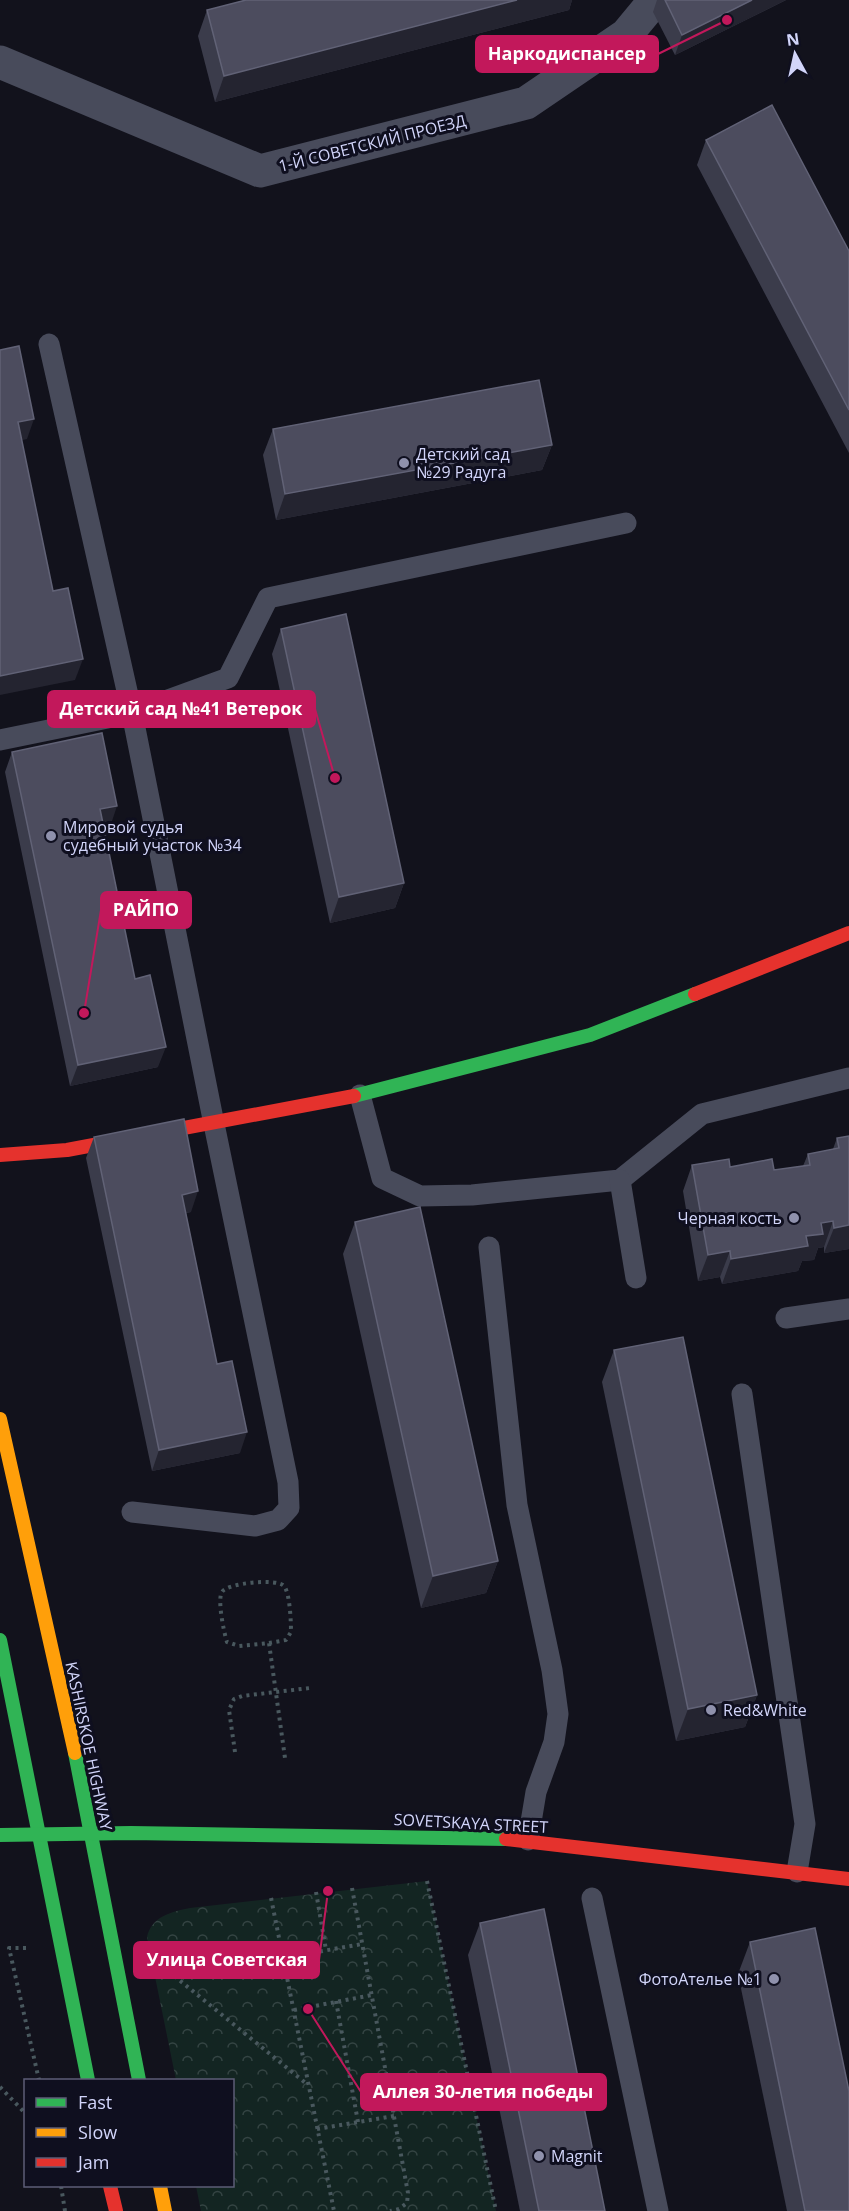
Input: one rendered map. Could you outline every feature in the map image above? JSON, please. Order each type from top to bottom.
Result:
[{"type":"street","name":"1-Й СОВЕТСКИЙ ПРОЕЗД","points":[[0,62],[260,171],[526,103],[626,35],[655,0]]},
{"type":"street","points":[[0,1155],[67,1150],[360,1095],[590,1035],[849,933]]},
{"type":"street","name":"KASHIRSKOE HIGHWAY","points":[[0,1419],[71,1734],[139,2079]]},
{"type":"street","points":[[0,1640],[88,2079]]},
{"type":"street","points":[[0,1834],[39,1834]]},
{"type":"street","name":"SOVETSKAYA STREET","points":[[39,1834],[417,1835],[528,1840],[849,1879]]},
{"type":"street","points":[[110,2187],[116,2211]]},
{"type":"street","points":[[160,2187],[165,2211]]},
{"type":"lane","points":[[49,344],[132,713],[288,1482],[289,1508],[278,1520],[255,1526],[132,1512]]},
{"type":"lane","points":[[0,740],[132,713],[228,678],[268,598],[626,523]]},
{"type":"lane","points":[[360,1095],[382,1178],[420,1197],[472,1195],[620,1180],[702,1114],[849,1078]]},
{"type":"lane","points":[[620,1180],[636,1278]]},
{"type":"lane","points":[[489,1247],[517,1504],[557,1700],[557,1728],[536,1792],[528,1840]]},
{"type":"lane","points":[[786,1318],[849,1309]]},
{"type":"lane","points":[[742,1394],[805,1824],[797,1872]]},
{"type":"lane","points":[[592,1898],[658,2211]]},
{"type":"path","points":[[271,1581],[279,1582],[284,1586],[291,1632],[286,1640],[269,1643],[239,1646],[228,1642],[220,1601],[221,1592],[224,1589],[271,1581]]},
{"type":"path","points":[[269,1643],[285,1758]]},
{"type":"path","points":[[235,1752],[231,1702],[242,1696],[310,1688]]},
{"type":"path","points":[[427,1881],[496,2211]]},
{"type":"path","points":[[352,1888],[408,2198],[403,2207],[390,2211]]},
{"type":"path","points":[[316,1892],[326,1950]]},
{"type":"path","points":[[271,1898],[334,2211]]},
{"type":"path","points":[[283,1958],[362,1944]]},
{"type":"path","points":[[26,1948],[9,1948],[39,2079]]},
{"type":"path","points":[[151,1957],[309,2086]]},
{"type":"path","points":[[294,2010],[372,1995]]},
{"type":"path","points":[[336,2001],[358,2122]]},
{"type":"path","points":[[0,2087],[24,2112]]},
{"type":"path","points":[[317,2129],[394,2116]]},
{"type":"path","points":[[61,2187],[65,2211]]},
{"type":"green space","points":[[427,1881],[496,2211],[201,2211],[196,2187],[234,2187],[234,2079],[176,2079],[147,1937],[153,1924],[163,1916],[190,1908]]},
{"type":"building","points":[[246,0],[517,0],[224,76],[207,10]]},
{"type":"building","points":[[665,0],[752,0],[682,35]]},
{"type":"building","points":[[772,105],[849,251],[849,410],[706,140]]},
{"type":"building","points":[[19,346],[34,419],[18,422],[53,591],[68,588],[83,659],[0,676],[0,350]]},
{"type":"building","points":[[539,380],[552,445],[285,494],[273,429]]},
{"type":"building","points":[[346,614],[404,883],[339,897],[281,629]]},
{"type":"building","points":[[102,733],[117,806],[100,809],[135,979],[150,975],[166,1047],[78,1065],[12,752]]},
{"type":"building","points":[[184,1119],[198,1191],[182,1195],[217,1364],[232,1361],[247,1432],[159,1450],[94,1137]]},
{"type":"building","points":[[849,1136],[849,1225],[834,1228],[833,1221],[821,1223],[823,1234],[806,1236],[808,1246],[731,1259],[730,1251],[708,1255],[692,1165],[729,1159],[730,1167],[772,1159],[774,1170],[810,1165],[808,1154],[839,1148],[837,1138]]},
{"type":"building","points":[[420,1207],[498,1561],[433,1576],[355,1222]]},
{"type":"building","points":[[683,1337],[757,1695],[688,1709],[614,1350]]},
{"type":"building","points":[[544,1909],[605,2211],[539,2211],[480,1923]]},
{"type":"building","points":[[815,1928],[849,2091],[849,2211],[805,2211],[750,1942]]},
{"type":"traffic: fast","points":[[354,1096],[590,1035],[695,994]]},
{"type":"traffic: fast","points":[[0,1640],[88,2079]]},
{"type":"traffic: fast","points":[[75,1753],[139,2079]]},
{"type":"traffic: fast","points":[[0,1835],[131,1833],[506,1839]]},
{"type":"traffic: slow","points":[[0,1419],[75,1753]]},
{"type":"traffic: slow","points":[[160,2187],[165,2211]]},
{"type":"traffic: jam","points":[[695,994],[849,933]]},
{"type":"traffic: jam","points":[[0,1155],[67,1150],[354,1096]]},
{"type":"traffic: jam","points":[[506,1839],[849,1879]]},
{"type":"traffic: jam","points":[[110,2187],[116,2211]]},
{"type":"place","name":"Наркодиспансер","points":[[727,20]]},
{"type":"place","name":"Детский сад №29 Радуга","points":[[404,463]]},
{"type":"place","name":"Детский сад №41 Ветерок","points":[[335,778]]},
{"type":"place","name":"Мировой судья судебный участок №34","points":[[51,836]]},
{"type":"place","name":"РАЙПО","points":[[84,1013]]},
{"type":"place","name":"Черная кость","points":[[794,1218]]},
{"type":"place","name":"Red&White","points":[[711,1710]]},
{"type":"place","name":"Улица Советская","points":[[328,1891]]},
{"type":"place","name":"ФотоАтелье №1","points":[[774,1979]]},
{"type":"place","name":"Аллея 30-летия победы","points":[[308,2009]]},
{"type":"place","name":"Magnit","points":[[539,2156]]}]
